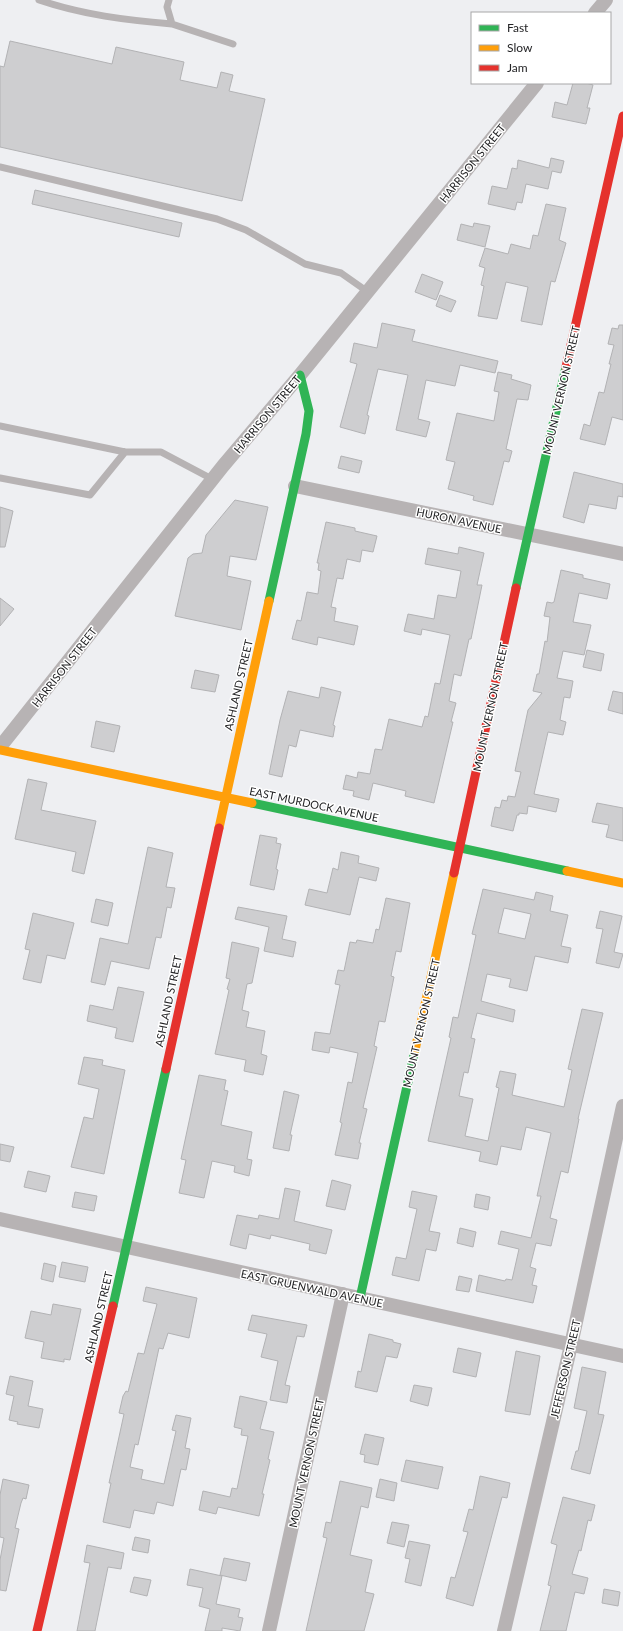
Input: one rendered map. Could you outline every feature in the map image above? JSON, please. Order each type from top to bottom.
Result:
[{"type":"street","points":[[596,12],[606,0]]},
{"type":"street","name":"HARRISON STREET","points":[[0,749],[212,479],[300,375],[536,84]]},
{"type":"street","name":"MOUNT VERNON STREET","points":[[360,1298],[528,534],[623,116]]},
{"type":"street","name":"ASHLAND STREET","points":[[38,1631],[127,1247],[296,486],[309,411],[300,375]]},
{"type":"street","name":"HURON AVENUE","points":[[296,486],[623,554]]},
{"type":"street","name":"EAST MURDOCK AVENUE","points":[[0,749],[623,883]]},
{"type":"street","name":"JEFFERSON STREET","points":[[504,1631],[571,1345],[623,1106]]},
{"type":"street","name":"EAST GRUENWALD AVENUE","points":[[0,1220],[623,1356]]},
{"type":"street","name":"MOUNT VERNON STREET","points":[[269,1631],[343,1294]]},
{"type":"lane","points":[[39,0],[62,8],[126,20],[172,24],[233,44]]},
{"type":"lane","points":[[168,0],[167,7],[172,24]]},
{"type":"lane","points":[[0,167],[216,219],[246,230],[305,264],[342,273],[368,292]]},
{"type":"lane","points":[[0,426],[125,452],[161,452],[212,479]]},
{"type":"lane","points":[[0,478],[90,496],[125,452]]},
{"type":"building","points":[[10,41],[112,64],[116,47],[184,62],[180,80],[217,88],[221,72],[233,75],[229,91],[265,99],[242,201],[0,147],[0,66],[4,67]]},
{"type":"building","points":[[573,84],[593,85],[587,108],[590,108],[586,124],[552,117],[555,102],[567,105]]},
{"type":"building","points":[[551,158],[564,161],[561,173],[552,171],[548,189],[526,184],[522,203],[517,202],[515,210],[488,204],[492,186],[507,189],[512,168],[517,169],[518,160],[549,168]]},
{"type":"building","points":[[35,190],[182,223],[179,237],[32,204]]},
{"type":"building","points":[[546,204],[566,208],[559,240],[566,243],[555,282],[551,281],[542,325],[521,321],[528,287],[506,282],[497,319],[478,316],[484,286],[481,285],[485,268],[479,266],[485,248],[508,254],[511,244],[530,249],[533,235],[538,236]]},
{"type":"building","points":[[474,223],[490,226],[485,247],[457,240],[461,224],[473,227]]},
{"type":"building","points":[[422,274],[443,282],[436,300],[415,292]]},
{"type":"building","points":[[440,295],[456,301],[451,312],[436,306]]},
{"type":"building","points":[[382,323],[415,330],[412,341],[498,361],[495,373],[460,365],[455,386],[426,380],[418,419],[430,422],[426,437],[396,430],[408,375],[378,369],[367,415],[369,416],[365,434],[340,427],[357,364],[350,362],[354,343],[377,348]]},
{"type":"building","points":[[619,325],[623,325],[623,420],[612,417],[605,445],[580,439],[584,424],[590,426],[599,392],[604,393],[614,345],[608,344],[612,328],[618,329]]},
{"type":"building","points":[[498,372],[512,375],[511,379],[531,385],[528,400],[517,399],[506,449],[512,451],[509,462],[504,461],[493,505],[473,500],[474,496],[448,489],[455,462],[446,460],[457,413],[494,421],[499,392],[494,391]]},
{"type":"building","points":[[341,456],[362,461],[359,473],[338,468]]},
{"type":"building","points":[[574,472],[623,484],[623,497],[618,496],[616,509],[589,504],[584,523],[563,517]]},
{"type":"building","points":[[235,500],[268,507],[256,560],[230,556],[227,576],[251,581],[241,630],[175,616],[188,558],[193,554],[202,553],[206,535]]},
{"type":"building","points":[[0,507],[13,511],[5,547],[0,547]]},
{"type":"building","points":[[326,522],[355,528],[355,531],[377,536],[373,552],[362,550],[360,562],[347,559],[343,579],[337,578],[331,607],[336,608],[334,621],[358,626],[354,645],[318,637],[317,645],[292,639],[297,620],[301,621],[307,592],[318,594],[321,571],[318,570],[319,563],[317,563]]},
{"type":"building","points":[[459,547],[484,553],[477,585],[482,585],[471,639],[469,639],[461,676],[454,674],[449,701],[456,703],[434,803],[405,796],[406,791],[373,783],[369,800],[353,796],[354,791],[343,789],[346,775],[357,778],[358,772],[370,774],[375,749],[382,750],[389,719],[422,727],[425,716],[428,717],[435,683],[440,684],[450,635],[422,629],[421,635],[404,631],[408,614],[434,619],[438,595],[456,598],[461,571],[425,564],[428,548],[458,554]]},
{"type":"building","points":[[561,570],[583,575],[583,578],[610,584],[607,599],[579,593],[573,622],[591,625],[584,655],[563,651],[557,678],[573,681],[570,698],[564,697],[560,720],[566,722],[563,735],[548,732],[534,794],[559,799],[556,812],[528,806],[527,814],[519,813],[519,815],[517,815],[513,831],[491,826],[495,807],[500,808],[502,800],[507,801],[508,796],[515,797],[521,772],[515,771],[528,710],[542,693],[533,691],[537,674],[539,674],[545,641],[547,642],[550,617],[544,616],[547,602],[554,602]]},
{"type":"building","points":[[0,598],[14,609],[0,626]]},
{"type":"building","points":[[587,650],[604,654],[601,671],[583,667]]},
{"type":"building","points":[[195,670],[219,675],[215,692],[191,688]]},
{"type":"building","points":[[321,687],[341,692],[333,725],[335,726],[333,737],[300,730],[296,747],[289,745],[282,777],[269,774],[280,720],[288,691],[319,698]]},
{"type":"building","points":[[613,691],[623,693],[623,714],[608,710]]},
{"type":"building","points":[[96,721],[120,726],[114,752],[91,747]]},
{"type":"building","points":[[28,779],[47,783],[41,810],[96,821],[84,874],[72,871],[76,852],[15,839]]},
{"type":"building","points":[[597,803],[623,808],[623,841],[606,837],[609,825],[592,822]]},
{"type":"building","points":[[260,835],[277,838],[276,843],[281,844],[274,890],[250,885]]},
{"type":"building","points":[[148,847],[173,853],[166,887],[175,888],[171,908],[167,907],[161,938],[156,937],[149,969],[111,961],[105,985],[91,982],[100,938],[128,944]]},
{"type":"building","points":[[341,852],[359,856],[358,863],[379,868],[376,881],[359,877],[350,915],[305,905],[309,889],[327,893],[333,868],[338,870]]},
{"type":"building","points":[[483,889],[534,900],[536,892],[553,896],[550,911],[568,915],[561,946],[571,948],[568,963],[535,956],[527,991],[509,987],[511,979],[487,974],[481,1001],[515,1010],[513,1022],[477,1013],[471,1038],[475,1039],[468,1073],[464,1072],[459,1096],[473,1099],[465,1136],[488,1141],[499,1088],[496,1087],[500,1071],[516,1074],[512,1095],[564,1107],[572,1070],[568,1069],[582,1009],[603,1013],[578,1119],[568,1173],[561,1171],[550,1218],[557,1220],[551,1246],[536,1243],[530,1267],[536,1269],[532,1285],[537,1286],[533,1303],[476,1291],[479,1275],[505,1281],[506,1279],[512,1280],[519,1249],[498,1244],[501,1231],[531,1238],[541,1196],[537,1196],[551,1133],[526,1127],[521,1150],[501,1146],[497,1165],[479,1161],[481,1152],[428,1141],[451,1038],[449,1037],[453,1017],[458,1018],[476,935],[472,934]],"holes":[[[504,908],[531,914],[525,939],[498,933]]]},
{"type":"building","points":[[386,898],[410,903],[401,952],[396,951],[391,976],[394,977],[385,1022],[379,1021],[374,1046],[377,1047],[363,1108],[367,1109],[359,1143],[361,1143],[358,1159],[335,1155],[342,1123],[340,1122],[348,1082],[352,1083],[358,1053],[330,1047],[329,1053],[312,1050],[315,1032],[330,1034],[340,985],[335,984],[338,970],[344,971],[350,942],[356,943],[357,940],[373,943],[376,929],[379,930]]},
{"type":"building","points":[[96,899],[113,903],[108,926],[91,922]]},
{"type":"building","points":[[238,907],[287,916],[282,939],[296,942],[293,957],[264,951],[269,927],[235,919]]},
{"type":"building","points":[[600,911],[622,916],[614,952],[623,954],[619,968],[596,963],[603,929],[596,928]]},
{"type":"building","points":[[33,913],[74,923],[65,959],[47,955],[41,983],[23,979],[30,950],[25,949]]},
{"type":"building","points":[[232,942],[259,948],[252,983],[247,984],[242,1010],[249,1012],[246,1027],[265,1031],[261,1054],[267,1056],[263,1075],[244,1071],[246,1060],[215,1054],[229,990],[227,989],[230,979],[226,978]]},
{"type":"building","points":[[118,987],[144,992],[133,1042],[115,1038],[117,1028],[87,1021],[90,1005],[113,1010]]},
{"type":"building","points":[[84,1057],[103,1060],[102,1065],[125,1070],[104,1174],[71,1167],[84,1117],[93,1119],[99,1089],[78,1084]]},
{"type":"building","points":[[199,1075],[226,1080],[224,1090],[228,1091],[221,1125],[252,1132],[247,1159],[252,1160],[249,1176],[234,1172],[235,1166],[212,1161],[204,1198],[179,1193],[186,1160],[181,1159]]},
{"type":"building","points":[[284,1091],[299,1095],[290,1135],[292,1135],[289,1151],[273,1148]]},
{"type":"building","points":[[0,1144],[14,1147],[10,1162],[0,1160]]},
{"type":"building","points":[[28,1171],[50,1176],[46,1192],[24,1187]]},
{"type":"building","points":[[332,1180],[351,1185],[345,1210],[326,1206]]},
{"type":"building","points":[[285,1188],[300,1191],[294,1221],[332,1230],[326,1254],[309,1250],[310,1244],[271,1235],[270,1239],[249,1234],[246,1249],[230,1245],[237,1215],[258,1219],[259,1215],[279,1219]]},
{"type":"building","points":[[412,1191],[437,1196],[429,1231],[440,1233],[436,1251],[426,1249],[419,1281],[392,1275],[396,1257],[406,1259],[417,1209],[409,1207]]},
{"type":"building","points":[[75,1192],[97,1196],[94,1211],[72,1207]]},
{"type":"building","points":[[476,1194],[490,1197],[488,1210],[474,1207]]},
{"type":"building","points":[[460,1228],[476,1232],[473,1247],[457,1243]]},
{"type":"building","points":[[62,1262],[88,1267],[85,1282],[59,1277]]},
{"type":"building","points":[[44,1263],[56,1266],[53,1282],[41,1279]]},
{"type":"building","points":[[459,1276],[472,1279],[469,1292],[456,1290]]},
{"type":"building","points":[[146,1287],[197,1298],[189,1338],[168,1333],[163,1349],[159,1348],[138,1445],[135,1444],[130,1467],[143,1470],[141,1479],[164,1484],[176,1431],[172,1430],[176,1415],[191,1418],[185,1448],[190,1449],[186,1470],[181,1469],[173,1506],[157,1502],[154,1514],[134,1510],[130,1528],[103,1522],[111,1483],[109,1483],[124,1414],[119,1413],[123,1396],[126,1391],[128,1392],[138,1353],[144,1354],[157,1304],[143,1301]]},
{"type":"building","points":[[53,1304],[81,1309],[70,1360],[64,1359],[64,1362],[41,1358],[44,1342],[25,1338],[31,1311],[51,1315]]},
{"type":"building","points":[[252,1315],[307,1325],[304,1337],[297,1336],[285,1385],[290,1386],[287,1403],[270,1400],[278,1361],[261,1357],[267,1334],[248,1330]]},
{"type":"building","points":[[369,1334],[393,1340],[393,1342],[401,1344],[397,1358],[386,1356],[377,1392],[355,1387],[358,1371],[361,1372]]},
{"type":"building","points":[[458,1348],[481,1353],[476,1377],[453,1372]]},
{"type":"building","points":[[516,1351],[540,1356],[530,1415],[505,1411]]},
{"type":"building","points":[[582,1367],[606,1372],[598,1414],[604,1415],[590,1474],[571,1469],[576,1451],[578,1451],[587,1411],[574,1408]]},
{"type":"building","points":[[10,1376],[33,1381],[28,1406],[43,1409],[39,1428],[17,1424],[18,1422],[9,1420],[14,1396],[6,1394]]},
{"type":"building","points":[[414,1385],[432,1388],[428,1406],[410,1401]]},
{"type":"building","points":[[240,1396],[267,1402],[260,1429],[274,1432],[259,1516],[218,1507],[216,1514],[199,1510],[203,1491],[230,1497],[232,1488],[237,1489],[248,1436],[241,1435],[242,1429],[234,1427]]},
{"type":"building","points":[[365,1434],[384,1438],[378,1465],[364,1462],[365,1455],[360,1454]]},
{"type":"building","points":[[406,1460],[443,1467],[438,1489],[401,1481]]},
{"type":"building","points":[[480,1476],[510,1483],[507,1498],[502,1497],[473,1606],[446,1598],[451,1577],[455,1578],[468,1532],[463,1531],[469,1509],[473,1510]]},
{"type":"building","points":[[3,1479],[29,1485],[26,1499],[23,1498],[21,1503],[15,1528],[19,1529],[6,1591],[0,1590],[0,1560],[4,1538],[0,1537],[0,1495]]},
{"type":"building","points":[[380,1479],[397,1483],[394,1501],[376,1497]]},
{"type":"building","points":[[340,1481],[372,1488],[368,1508],[361,1506],[350,1555],[372,1560],[365,1592],[374,1594],[364,1631],[306,1631],[327,1538],[323,1537],[326,1522],[331,1523]]},
{"type":"building","points":[[563,1497],[595,1505],[591,1521],[588,1520],[581,1551],[579,1550],[572,1574],[588,1578],[584,1594],[575,1592],[566,1631],[540,1631],[551,1586],[548,1585],[557,1545],[551,1543]]},
{"type":"building","points":[[392,1522],[409,1525],[404,1547],[387,1543]]},
{"type":"building","points":[[135,1537],[150,1540],[148,1553],[132,1550]]},
{"type":"building","points":[[409,1541],[430,1545],[421,1586],[405,1582],[410,1559],[405,1558]]},
{"type":"building","points":[[87,1545],[124,1553],[121,1569],[108,1567],[95,1631],[77,1631],[90,1563],[84,1562]]},
{"type":"building","points":[[224,1558],[250,1563],[246,1581],[220,1575]]},
{"type":"building","points":[[190,1569],[222,1576],[216,1604],[240,1609],[238,1617],[243,1618],[240,1631],[222,1628],[222,1631],[205,1631],[210,1609],[199,1606],[203,1588],[187,1585]]},
{"type":"building","points":[[134,1577],[151,1580],[147,1596],[130,1592]]},
{"type":"building","points":[[604,1589],[620,1592],[618,1606],[602,1603]]},
{"type":"traffic: fast","points":[[516,588],[566,367]]},
{"type":"traffic: fast","points":[[269,601],[306,434],[309,411],[300,375]]},
{"type":"traffic: fast","points":[[252,803],[567,871]]},
{"type":"traffic: fast","points":[[360,1298],[415,1050]]},
{"type":"traffic: fast","points":[[113,1306],[166,1069]]},
{"type":"traffic: slow","points":[[219,828],[269,601]]},
{"type":"traffic: slow","points":[[0,750],[252,803]]},
{"type":"traffic: slow","points":[[567,871],[623,883]]},
{"type":"traffic: slow","points":[[415,1050],[454,873]]},
{"type":"traffic: jam","points":[[566,367],[623,116]]},
{"type":"traffic: jam","points":[[454,873],[516,588]]},
{"type":"traffic: jam","points":[[166,1069],[219,828]]},
{"type":"traffic: jam","points":[[37,1631],[113,1306]]}]
